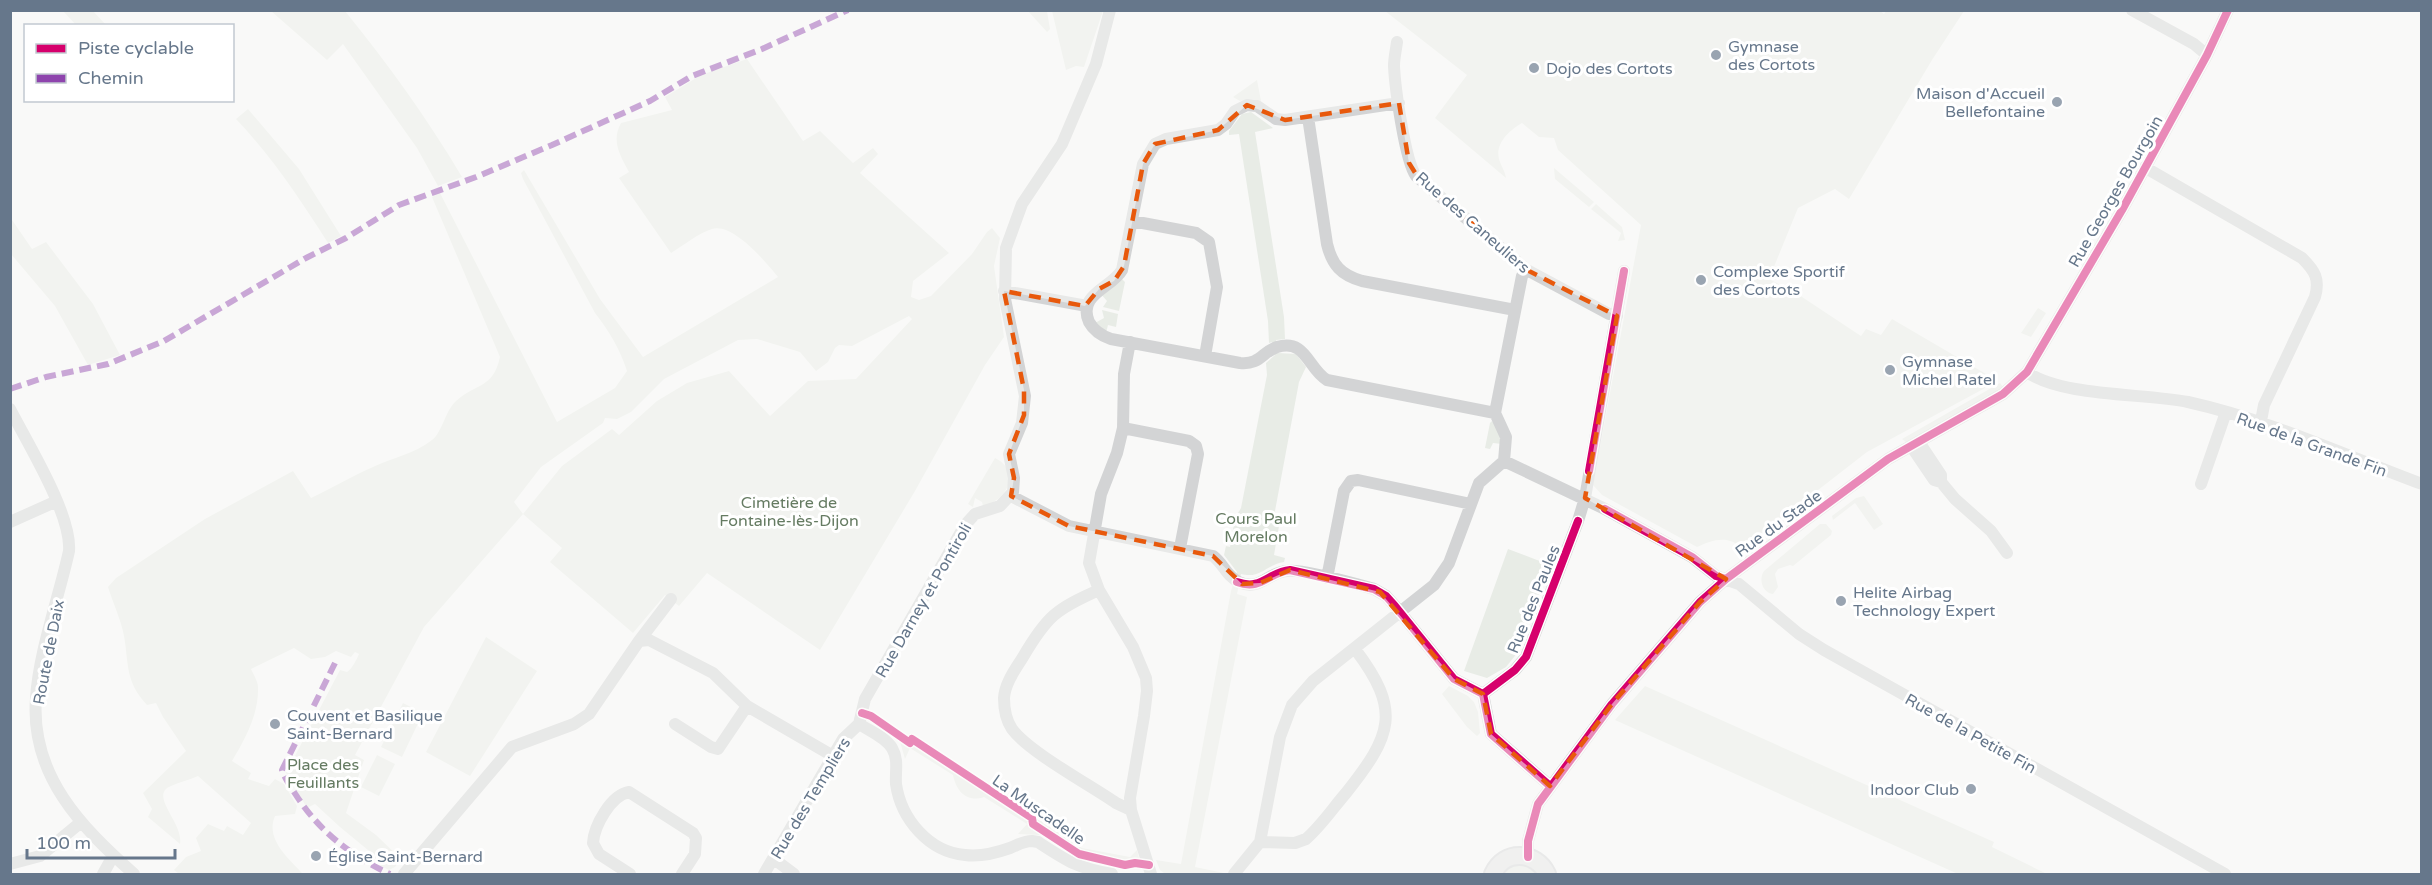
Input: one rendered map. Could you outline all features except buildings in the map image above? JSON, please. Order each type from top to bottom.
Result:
[{"type":"street","points":[[1110,10],[1101,49],[1062,144],[1026,197],[1014,221],[1004,258],[1004,291],[1025,396],[1020,428],[1009,454],[1014,478],[1011,496],[1060,523],[1212,556],[1222,564],[1232,578],[1242,584],[1260,583],[1287,570],[1374,589],[1386,596],[1454,679],[1483,694],[1491,734],[1550,786]]},
{"type":"street","points":[[2132,10],[2194,44],[2207,54]]},
{"type":"street","name":"Rue Georges Bourgoin","points":[[2023,376],[2146,168],[2228,10]]},
{"type":"street","name":"Rue des Caneuliers","points":[[1397,42],[1394,65],[1408,160],[1416,176],[1539,279],[1617,316]]},
{"type":"street","points":[[1400,103],[1308,117],[1276,119],[1257,106],[1247,105],[1236,111],[1218,130],[1160,141],[1150,149],[1143,164],[1121,273],[1111,284],[1094,294],[1087,306],[1089,322],[1098,333],[1111,339],[1248,364],[1259,360],[1275,347],[1290,346],[1304,352],[1315,370],[1327,380],[1495,412]]},
{"type":"street","points":[[1308,117],[1327,244],[1332,261],[1341,272],[1362,281],[1515,310]]},
{"type":"street","points":[[2146,168],[2302,258],[2315,270],[2318,285],[2315,297],[2264,405],[2261,421]]},
{"type":"street","points":[[1132,221],[1196,233],[1209,242],[1217,287],[1204,356]]},
{"type":"street","points":[[1234,874],[1260,842],[1280,737],[1289,711],[1300,694],[1313,681],[1434,585],[1444,573],[1479,483],[1504,461],[1506,437],[1495,412],[1522,276],[1527,270]]},
{"type":"street","name":"Rue des Paules","points":[[1483,694],[1515,670],[1531,647],[1585,498],[1624,271]]},
{"type":"street","points":[[1004,291],[1087,306]]},
{"type":"street","points":[[1130,342],[1124,374],[1124,428],[1118,453],[1101,494],[1089,563],[1099,590],[1133,647],[1146,678],[1147,691],[1130,798],[1131,810],[1151,874]]},
{"type":"street","name":"Rue de la Grande Fin","points":[[2023,376],[2051,384],[2186,402],[2261,421],[2421,484]]},
{"type":"street","name":"Rue du Stade","points":[[1528,856],[1528,841],[1538,804],[1550,786],[1612,704],[1700,602],[1726,579],[1888,459],[2003,394],[2023,376]]},
{"type":"street","name":"Route de Daix","points":[[10,409],[57,501],[68,530],[69,551],[36,691],[36,718],[45,765],[62,797],[80,823],[134,874]]},
{"type":"street","points":[[2201,484],[2226,412]]},
{"type":"street","points":[[1124,428],[1189,441],[1196,446],[1198,454],[1180,548]]},
{"type":"street","points":[[1915,444],[1941,475],[1941,482],[1955,499],[1991,531],[2007,553]]},
{"type":"street","name":"Rue de la Petite Fin","points":[[1504,461],[1585,498],[1674,547],[1699,562],[1716,576],[1739,584],[1799,634],[1824,650],[2225,874]]},
{"type":"street","points":[[1327,578],[1344,491],[1351,481],[1359,480],[1471,504]]},
{"type":"street","name":"Rue Darney et Pontiroli","points":[[859,724],[865,699],[965,525],[975,514],[1000,506],[1011,496]]},
{"type":"street","points":[[10,522],[57,501]]},
{"type":"street","points":[[1099,590],[1068,603],[1039,628],[1008,682],[1004,699],[1005,713],[1011,728],[1031,747],[1116,803],[1131,810]]},
{"type":"street","points":[[404,874],[512,747],[574,724],[589,714],[670,599]]},
{"type":"street","points":[[639,641],[649,640],[713,673],[747,706],[833,756]]},
{"type":"street","points":[[1260,842],[1295,843],[1306,839],[1376,753],[1384,730],[1383,698],[1377,679],[1355,649]]},
{"type":"street","points":[[675,724],[718,749],[747,706]]},
{"type":"street","points":[[859,724],[888,742],[894,751],[896,783],[904,812],[916,830],[932,843],[962,855],[979,856],[1023,842],[1038,842],[1070,864],[1112,874]]},
{"type":"street","name":"Rue des Templiers","points":[[764,874],[833,756],[847,734],[859,724]]},
{"type":"street","points":[[630,874],[599,854],[593,843],[596,830],[612,802],[621,794],[629,792],[693,833],[696,838],[695,854],[682,874]]},
{"type":"street","points":[[10,864],[40,856],[80,823]]},
{"type":"street","points":[[1493,874],[1506,859],[1521,855],[1537,861],[1547,874]]},
{"type":"street","points":[[103,874],[113,856]]},
{"type":"street","points":[[774,859],[794,874]]},
{"type":"highlighted area","points":[[1399,103],[1409,163],[1419,179],[1527,270],[1617,316],[1585,498],[1726,579],[1700,602],[1612,704],[1550,786],[1491,734],[1483,694],[1454,679],[1380,592],[1290,570],[1260,583],[1242,584],[1213,556],[1069,526],[1011,496],[1014,478],[1009,454],[1024,415],[1024,390],[1004,291],[1085,306],[1099,289],[1114,281],[1124,266],[1143,164],[1155,144],[1218,130],[1247,105],[1285,120]]},
{"type":"green space","name":"Complexe Sportif des Cortots","points":[[1879,10],[1884,14],[1887,10],[1964,11],[1849,199],[1835,189],[1798,208],[1769,279],[1796,293],[1861,336],[1866,329],[1881,335],[1892,319],[1998,381],[1867,452],[1742,549],[1732,541],[1726,540],[1709,542],[1697,547],[1602,495],[1593,485],[1641,225],[1558,150],[1554,138],[1539,137],[1522,123],[1508,133],[1499,148],[1499,159],[1506,178],[1435,118],[1467,75],[1385,11]]},
{"type":"green space","points":[[63,11],[93,11],[105,24],[75,24]]},
{"type":"green space","points":[[271,11],[345,11],[406,92],[462,177],[438,186],[417,148],[343,44],[327,60]]},
{"type":"green space","points":[[1028,11],[1047,11],[1050,29],[1047,32]]},
{"type":"green space","points":[[1052,11],[1103,11],[1084,67],[1076,66],[1066,70]]},
{"type":"green space","points":[[747,59],[803,141],[820,131],[853,163],[873,148],[878,154],[860,173],[949,253],[913,281],[911,297],[919,300],[931,296],[972,254],[992,228],[1000,238],[994,266],[1004,337],[985,365],[915,491],[820,650],[707,573],[679,606],[665,595],[633,633],[550,562],[562,548],[523,514],[424,627],[355,755],[364,760],[346,813],[376,835],[401,859],[395,867],[389,870],[373,862],[374,855],[315,804],[307,808],[286,773],[340,670],[349,671],[359,654],[355,652],[351,657],[336,651],[325,657],[311,659],[294,648],[251,669],[258,685],[258,697],[247,734],[232,761],[251,773],[248,779],[269,786],[275,779],[284,784],[297,806],[295,814],[275,816],[273,833],[285,855],[303,874],[179,874],[174,870],[186,857],[201,851],[196,838],[208,824],[224,831],[227,826],[243,835],[251,823],[198,776],[171,786],[165,790],[163,796],[177,827],[180,844],[148,817],[152,809],[143,793],[186,751],[156,703],[147,705],[131,680],[123,630],[108,587],[116,578],[205,519],[293,471],[311,498],[365,471],[426,445],[435,437],[452,405],[493,375],[500,357],[432,197],[440,193],[557,422],[615,388],[627,371],[614,341],[595,313],[523,179],[521,173],[524,170],[600,299],[643,357],[778,277],[739,237],[720,229],[701,233],[671,253],[619,178],[629,172],[617,142],[621,123],[672,110],[665,97],[701,75]],"holes":[[[909,316],[912,319],[856,379],[808,381],[770,416],[729,371],[687,383],[657,401],[619,435],[612,429],[562,466],[523,514],[514,502],[541,467],[603,423],[605,418],[617,419],[631,412],[664,379],[738,340],[757,339],[800,352],[816,371],[828,362],[839,345],[852,346]]]},
{"type":"green space","points":[[1257,80],[1261,101],[1253,99],[1240,101],[1233,97]]},
{"type":"green space","points":[[248,109],[299,169],[341,236],[328,243],[262,148],[236,119]]},
{"type":"green space","name":"Cours Paul Morelon","points":[[1251,112],[1273,128],[1255,132],[1284,317],[1285,339],[1276,340],[1278,353],[1296,354],[1306,367],[1299,382],[1275,511],[1279,526],[1274,555],[1285,558],[1284,562],[1253,575],[1241,574],[1237,594],[1247,597],[1195,867],[1224,873],[1165,874],[1160,870],[1156,860],[1181,864],[1231,591],[1237,572],[1224,555],[1226,546],[1230,547],[1235,518],[1241,508],[1267,375],[1266,363],[1275,355],[1272,342],[1269,343],[1268,321],[1239,134],[1229,135],[1229,131],[1242,114]]},
{"type":"green space","points":[[1554,168],[1594,202],[1589,207],[1555,179]]},
{"type":"green space","points":[[1596,204],[1622,227],[1625,240],[1618,241],[1621,233],[1591,209]]},
{"type":"green space","points":[[10,217],[32,249],[46,242],[93,304],[120,355],[88,365],[55,306],[11,254]]},
{"type":"green space","points":[[1122,279],[1125,282],[1119,311],[1103,307],[1107,301],[1100,293]]},
{"type":"green space","points":[[2038,308],[2046,313],[2031,337],[2021,333]]},
{"type":"green space","points":[[1102,310],[1118,314],[1116,327],[1108,325],[1106,333],[1095,323],[1104,318]]},
{"type":"green space","points":[[2000,383],[2003,387],[1991,396],[1907,443],[1902,439]]},
{"type":"green space","points":[[1492,421],[1498,428],[1502,444],[1493,443],[1490,449],[1485,448]]},
{"type":"green space","points":[[995,458],[1008,470],[1008,485],[999,498],[992,503],[983,506],[982,502],[975,498],[973,507],[968,504]]},
{"type":"green space","points":[[1864,496],[1883,524],[1874,530],[1855,503],[1833,520],[1832,516],[1856,498]]},
{"type":"green space","points":[[1820,524],[1826,524],[1832,531],[1831,535],[1793,566],[1778,569],[1775,574],[1778,587],[1773,594],[1769,593],[1764,589],[1762,582],[1764,571]]},
{"type":"green space","points":[[1508,549],[1550,565],[1518,652],[1506,667],[1487,678],[1464,671]]},
{"type":"green space","points":[[486,637],[537,671],[470,776],[426,752]]},
{"type":"green space","points":[[1449,686],[1468,696],[1474,702],[1478,712],[1480,733],[1477,736],[1467,727],[1442,694]]},
{"type":"green space","points":[[1645,686],[1994,842],[1992,847],[2047,874],[1958,874],[1615,720]]},
{"type":"green space","points":[[403,703],[423,713],[402,757],[381,747]]},
{"type":"green space","points":[[899,738],[910,746],[913,743],[1029,821],[1028,824],[1042,833],[1040,835],[1018,834],[1027,824],[984,797],[972,798],[963,794],[953,775],[910,748],[905,759]]},
{"type":"green space","points":[[377,755],[395,764],[379,796],[361,787]]},
{"type":"green space","points":[[1037,818],[1082,848],[1130,857],[1137,850],[1140,862],[1126,863],[1080,852],[1034,822]]},
{"type":"green space","points":[[1515,864],[1529,866],[1537,874],[1501,874]]},
{"type":"marked path","points":[[10,389],[46,377],[108,364],[164,341],[306,258],[346,238],[399,205],[476,177],[552,145],[650,101],[692,76],[762,49],[848,10]]},
{"type":"marked path","points":[[335,663],[282,770],[305,808],[326,831],[349,851],[390,874]]},
{"type":"cycle path","points":[[1528,857],[1528,841],[1538,804],[1612,704],[1700,602],[1726,579],[1888,459],[2003,394],[2027,372],[2122,210],[2207,55],[2228,10]]},
{"type":"cycle path","points":[[1589,471],[1624,271]]},
{"type":"cycle path","points":[[1605,509],[1692,557],[1716,576],[1726,579]]},
{"type":"cycle path","points":[[1483,694],[1515,670],[1526,657],[1578,521]]},
{"type":"cycle path","points":[[1237,582],[1259,583],[1282,571],[1290,570],[1374,589],[1386,596],[1395,606],[1454,679],[1483,694]]},
{"type":"cycle path","points":[[1483,694],[1491,734],[1550,786]]},
{"type":"cycle path","name":"La Muscadelle","points":[[862,713],[871,716],[910,743],[912,739],[1032,818],[1033,824],[1079,854],[1125,865],[1135,863],[1149,865]]},
{"type":"place","name":"Gymnase des Cortots","points":[[1716,55]]},
{"type":"place","name":"Dojo des Cortots","points":[[1534,68]]},
{"type":"place","name":"Maison d'Accueil Bellefontaine","points":[[2057,102]]},
{"type":"place","name":"Complexe Sportif des Cortots","points":[[1701,280]]},
{"type":"place","name":"Gymnase Michel Ratel","points":[[1890,370]]},
{"type":"place","name":"Helite Airbag Technology Expert","points":[[1841,601]]},
{"type":"place","name":"Couvent et Basilique Saint-Bernard","points":[[275,724]]},
{"type":"place","name":"Indoor Club","points":[[1971,789]]},
{"type":"place","name":"Église Saint-Bernard","points":[[316,856]]},
{"type":"park label","name":"Cimetière de Fontaine-lès-Dijon","points":[[789,511]]},
{"type":"park label","name":"Place des Feuillants","points":[[323,773]]}]
